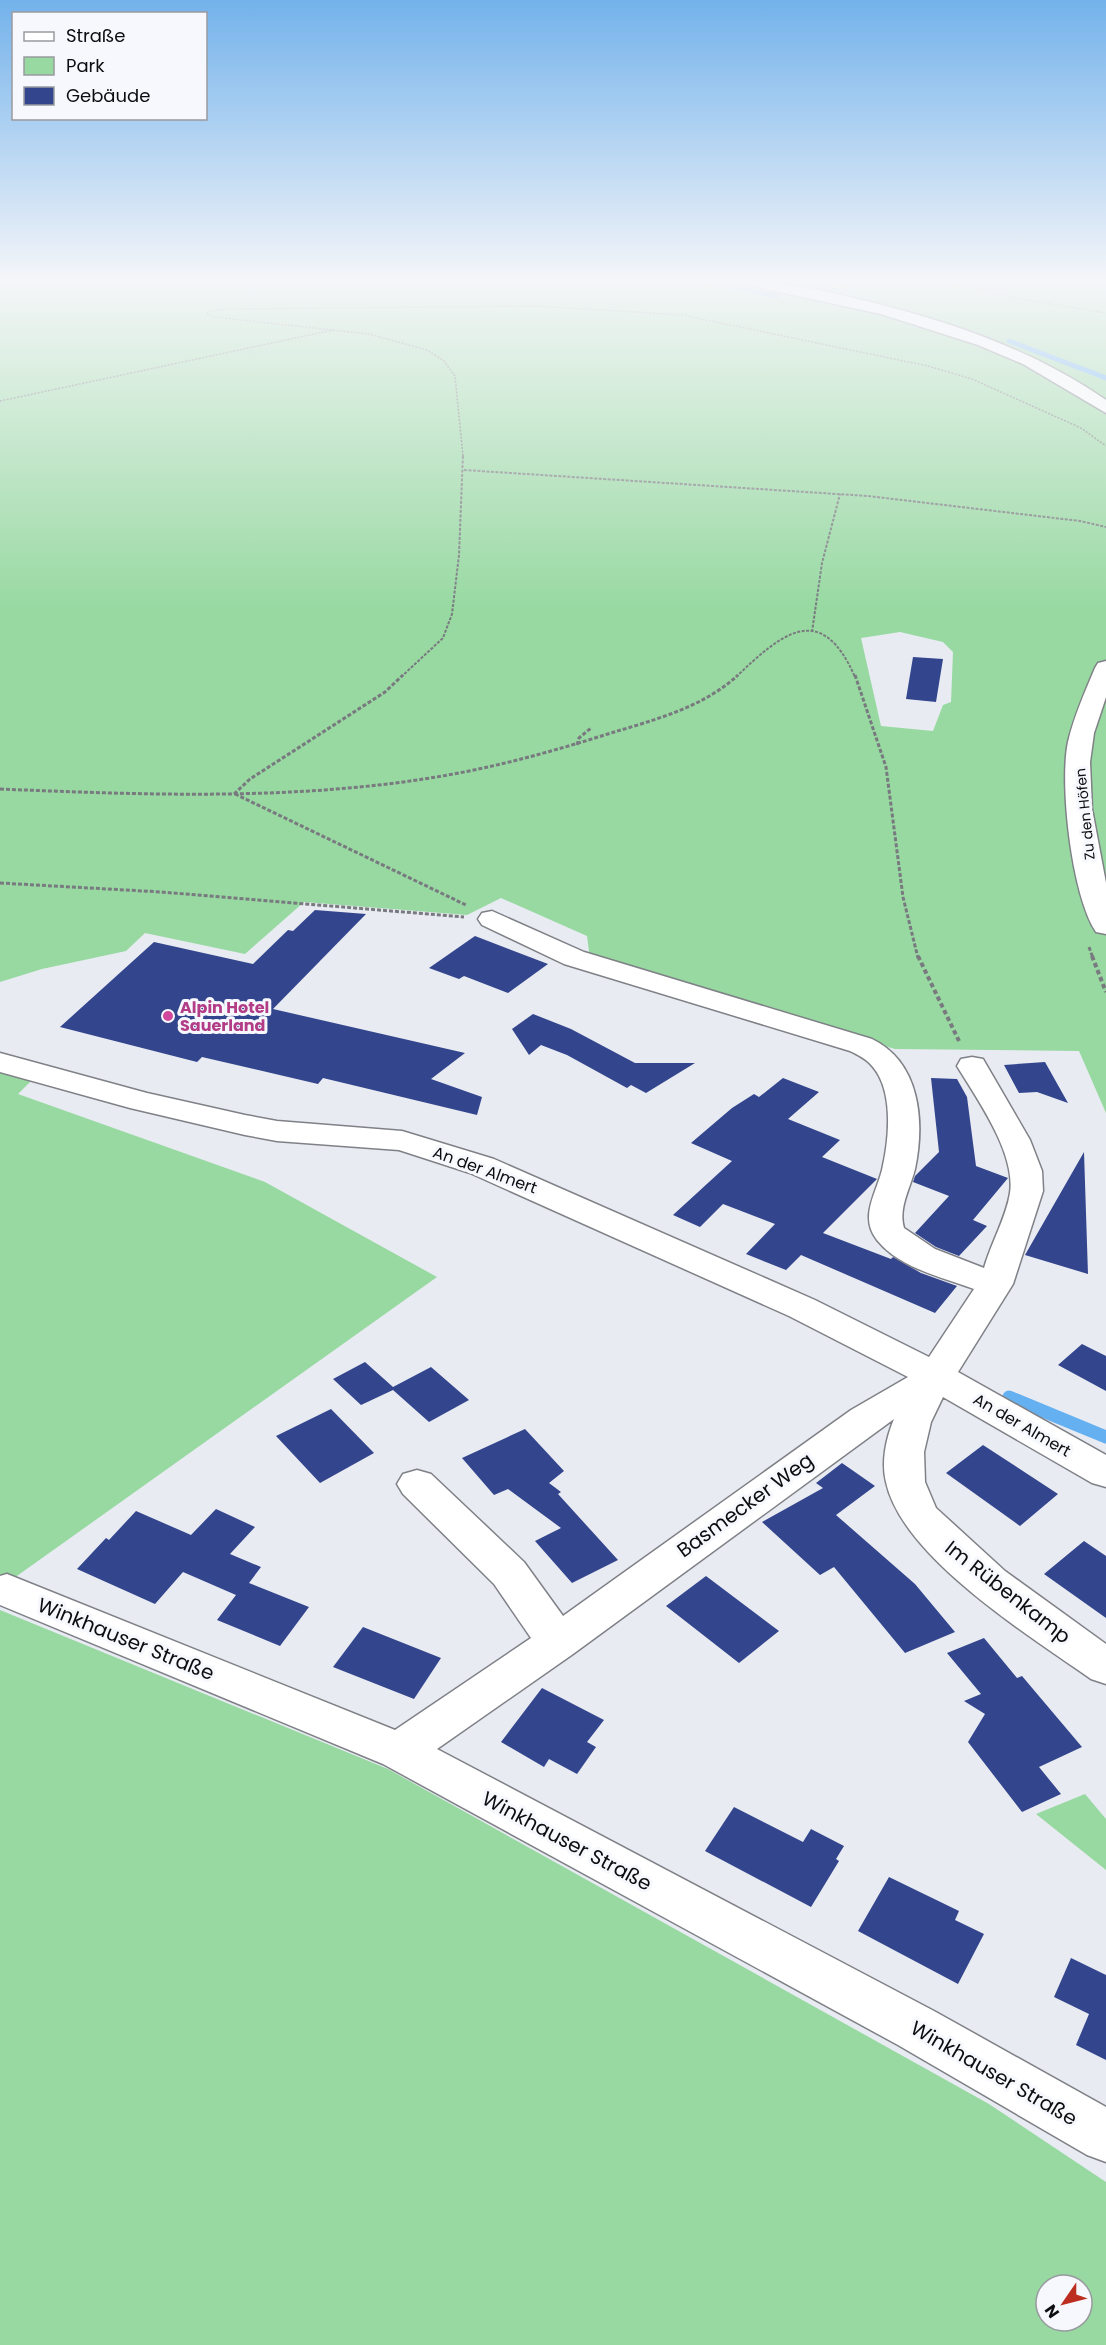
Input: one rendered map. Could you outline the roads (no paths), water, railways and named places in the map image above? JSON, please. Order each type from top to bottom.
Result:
[{"type":"street","points":[[1077,390],[1106,408]]},
{"type":"street","name":"Zu den Höfen","points":[[1106,668],[1079,746],[1079,786],[1084,843],[1106,926]]},
{"type":"street","points":[[492,919],[574,958],[861,1045],[882,1058],[896,1081],[903,1134],[897,1173],[887,1206],[885,1222],[888,1230],[907,1248],[995,1284]]},
{"type":"street","name":"An der Almert","points":[[0,1062],[141,1101],[245,1125],[276,1131],[402,1141],[482,1166],[559,1198],[802,1308],[938,1377],[1106,1473]]},
{"type":"street","points":[[938,1377],[995,1284],[1025,1200],[1027,1186],[1026,1170],[1001,1113],[972,1066]]},
{"type":"street","name":"Basmecker Weg","points":[[399,1751],[558,1642],[865,1419],[938,1377]]},
{"type":"street","name":"Im Rübenkamp","points":[[938,1377],[921,1401],[904,1438],[903,1460],[908,1489],[917,1512],[939,1538],[987,1580],[1106,1667]]},
{"type":"street","points":[[417,1484],[508,1573],[558,1642]]},
{"type":"street","name":"Winkhauser Straße","points":[[7,1590],[399,1751],[916,2028],[1106,2136]]},
{"type":"waterway","points":[[1009,1397],[1106,1437]]},
{"type":"place","name":"Alpin Hotel Sauerland","points":[[168,1016]]}]
